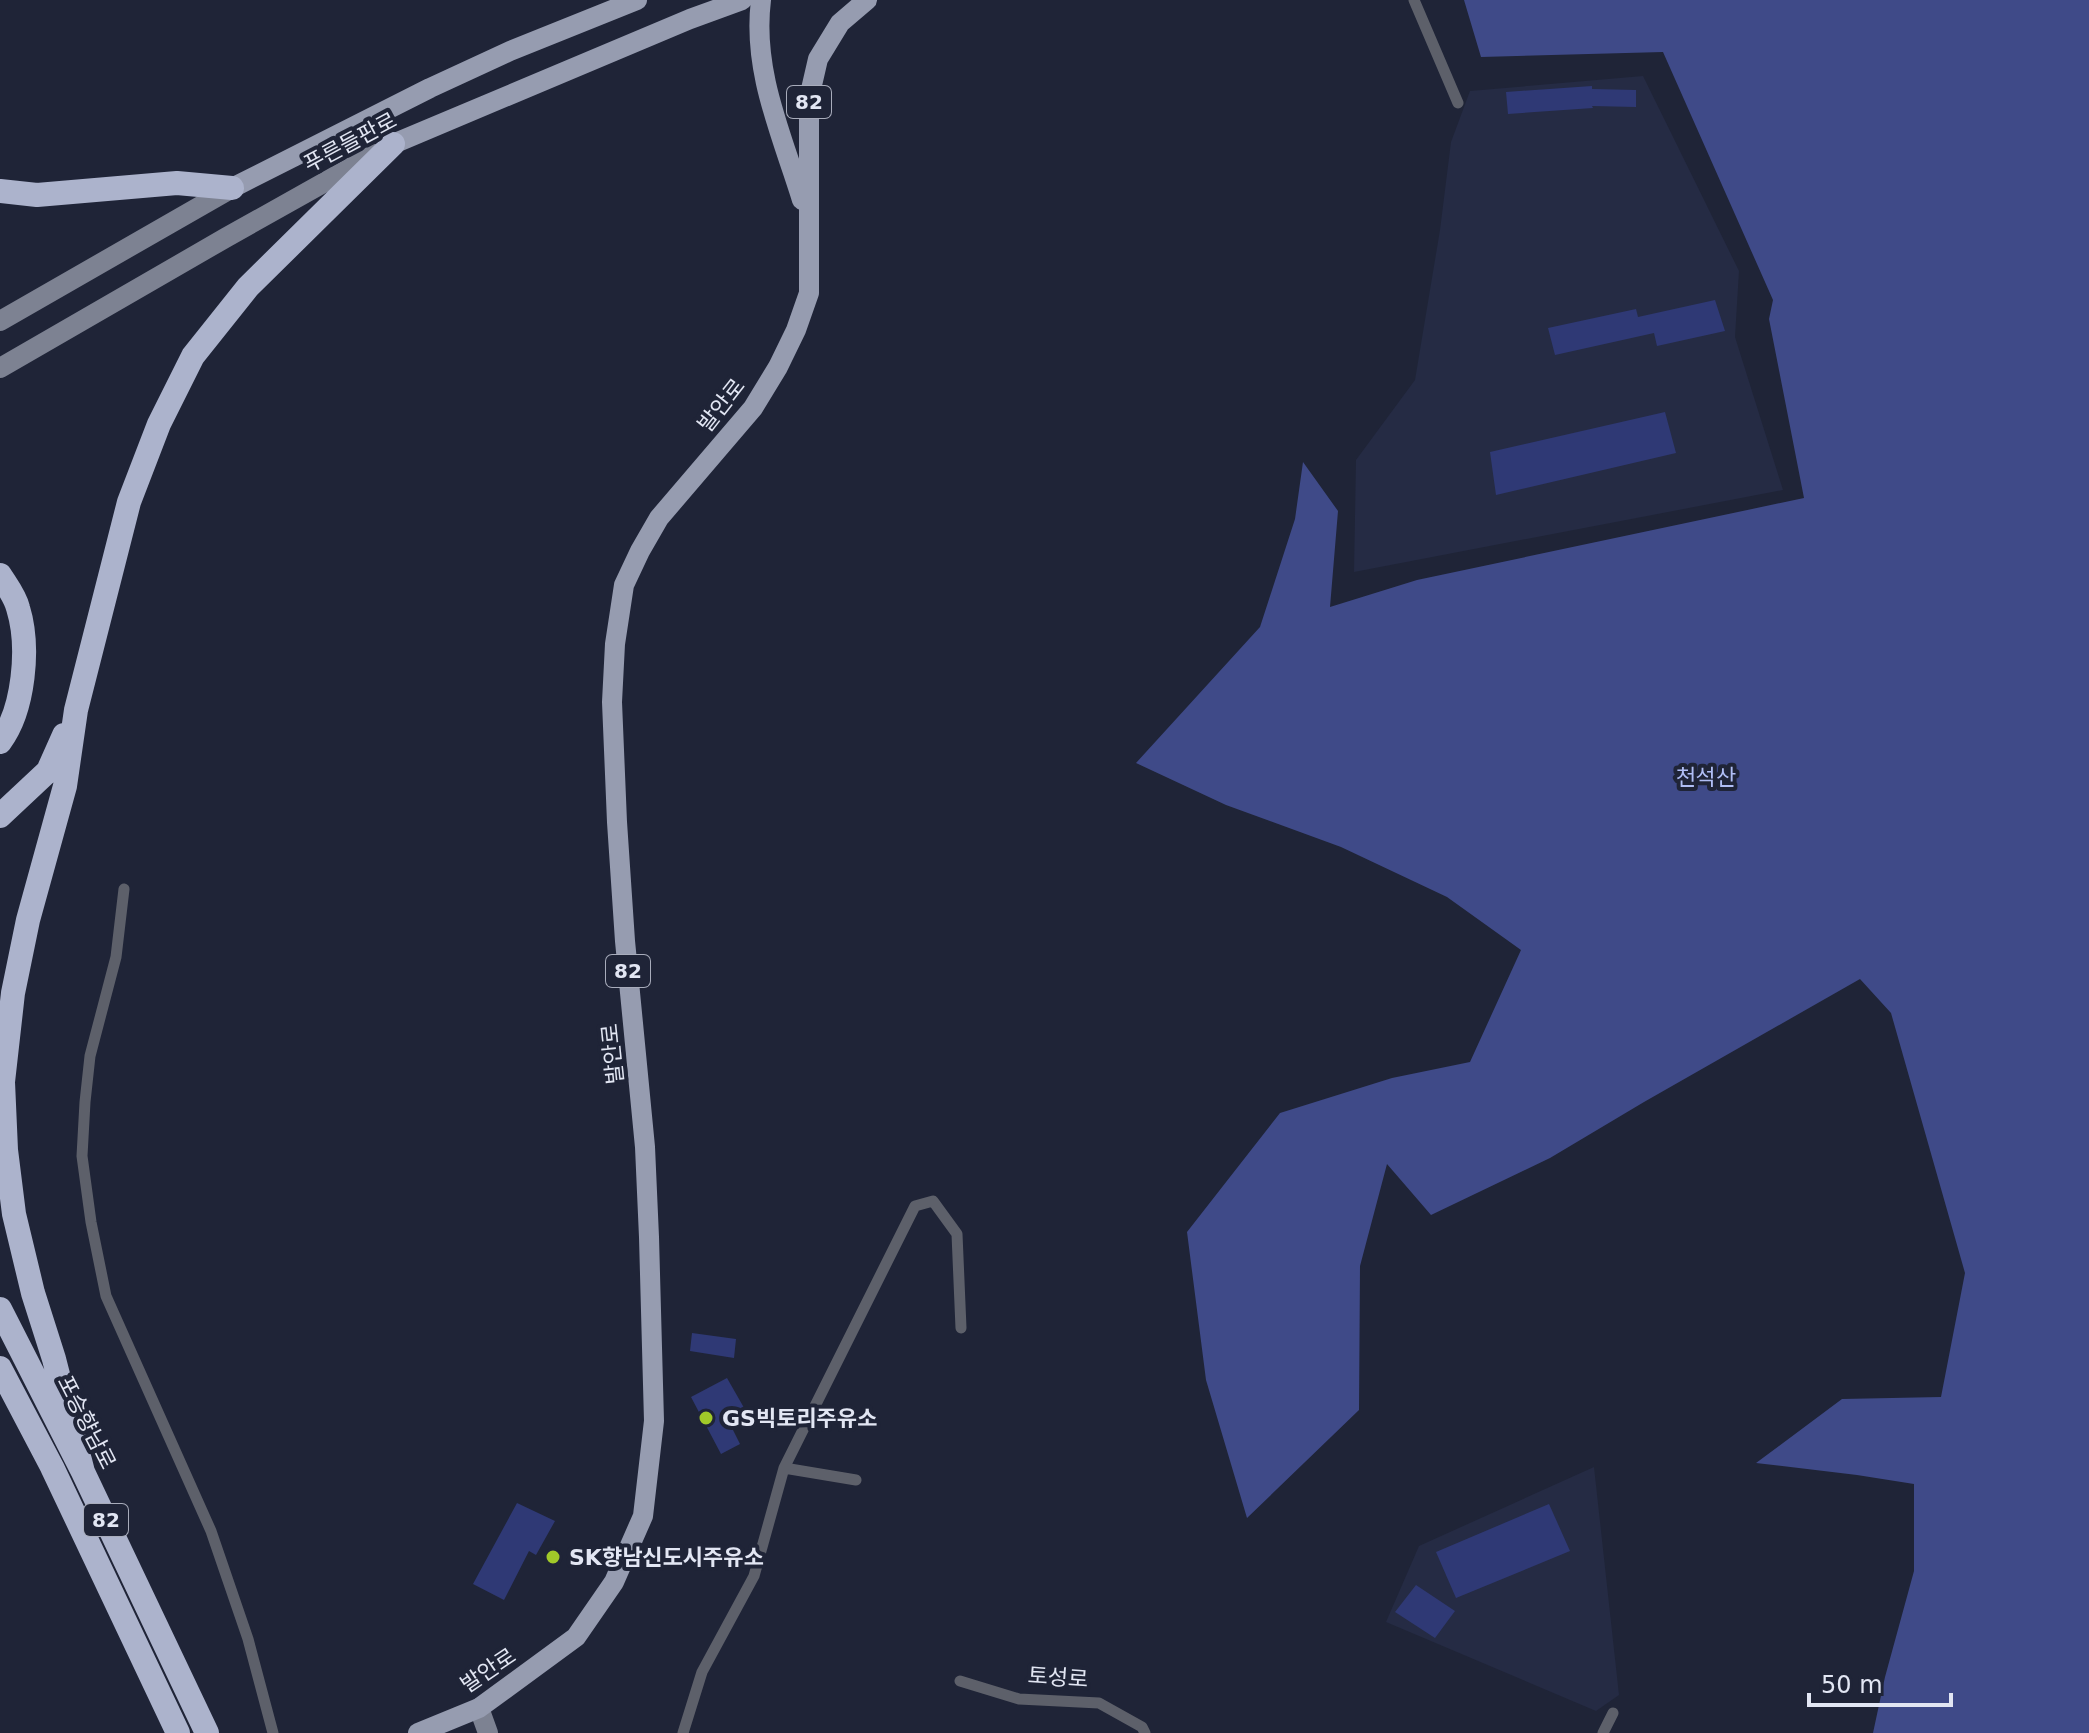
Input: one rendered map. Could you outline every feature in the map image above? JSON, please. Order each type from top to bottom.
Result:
[{"type":"highway","points":[[83,1472],[14,1214],[6,1150],[3,1082],[13,993],[28,920],[65,786],[76,710],[129,502],[159,424],[193,356],[248,287],[393,144]]},
{"type":"highway","points":[[0,191],[37,195],[177,183],[232,188]]},
{"type":"highway","points":[[0,575],[18,605],[23,648],[23,676],[17,704],[0,742]]},
{"type":"highway","points":[[0,816],[48,771],[76,710]]},
{"type":"highway","name":"포승향남로","points":[[0,1309],[83,1472],[207,1733]]},
{"type":"highway","name":"82","points":[[0,1368],[52,1467],[178,1733]]},
{"type":"main road","name":"푸른들판로","points":[[0,321],[232,188],[510,51],[637,0]]},
{"type":"main road","name":"푸른들판로","points":[[0,368],[393,144],[742,0]]},
{"type":"main road","name":"82","points":[[761,0],[758,33],[764,74],[774,119],[809,223]]},
{"type":"main road","name":"82","points":[[809,223],[809,98],[818,59],[840,23],[867,0]]},
{"type":"main road","name":"발안로","points":[[418,1733],[479,1708],[576,1637],[614,1582],[643,1516],[654,1421],[649,1237],[645,1147],[617,822],[612,702],[615,644],[624,585],[659,518],[753,408],[796,330],[809,293],[809,223]]},
{"type":"main road","points":[[479,1708],[488,1733]]},
{"type":"lane","points":[[1414,0],[1458,103]]},
{"type":"lane","points":[[124,889],[116,957],[90,1056],[85,1102],[82,1156],[91,1222],[106,1296],[211,1531],[248,1639],[273,1733]]},
{"type":"lane","points":[[683,1733],[702,1672],[754,1576],[784,1468],[915,1206],[933,1201],[957,1234],[961,1328]]},
{"type":"lane","points":[[784,1468],[856,1480]]},
{"type":"lane","name":"토성로","points":[[960,1681],[1019,1699],[1099,1703],[1142,1727],[1145,1733]]},
{"type":"lane","points":[[1603,1733],[1613,1713]]},
{"type":"shaded area","points":[[1643,76],[1739,271],[1735,337],[1783,490],[1354,572],[1356,460],[1415,380],[1451,142],[1470,91]]},
{"type":"shaded area","points":[[1594,1467],[1619,1695],[1596,1711],[1386,1622],[1419,1546]]},
{"type":"green space","name":"천석산","points":[[1464,0],[2089,0],[2089,1733],[1873,1733],[1914,1571],[1914,1484],[1756,1463],[1842,1399],[1941,1397],[1965,1273],[1891,1013],[1860,979],[1550,1158],[1431,1215],[1387,1164],[1360,1266],[1359,1410],[1247,1518],[1206,1380],[1187,1232],[1280,1113],[1392,1078],[1470,1062],[1521,950],[1447,897],[1341,847],[1226,805],[1136,763],[1260,627],[1295,519],[1303,462],[1338,511],[1330,607],[1417,580],[1804,498],[1769,319],[1773,300],[1663,52],[1481,57]]},
{"type":"building","points":[[1592,86],[1592,89],[1636,90],[1636,107],[1592,106],[1508,114],[1506,92]]},
{"type":"building","points":[[1715,300],[1725,331],[1657,346],[1654,333],[1555,355],[1548,328],[1636,309],[1638,317]]},
{"type":"building","points":[[1665,412],[1676,453],[1496,495],[1490,452]]},
{"type":"building","points":[[692,1333],[736,1339],[734,1358],[690,1351]]},
{"type":"building","points":[[727,1378],[747,1413],[729,1422],[740,1444],[721,1454],[691,1397]]},
{"type":"building","points":[[517,1503],[555,1521],[536,1555],[529,1551],[504,1600],[473,1584]]},
{"type":"building","points":[[1549,1504],[1570,1551],[1456,1598],[1436,1552]]},
{"type":"building","points":[[1416,1585],[1455,1611],[1435,1638],[1395,1612]]},
{"type":"place","name":"GS빅토리주유소","points":[[706,1418]]},
{"type":"place","name":"SK향남신도시주유소","points":[[553,1557]]}]
